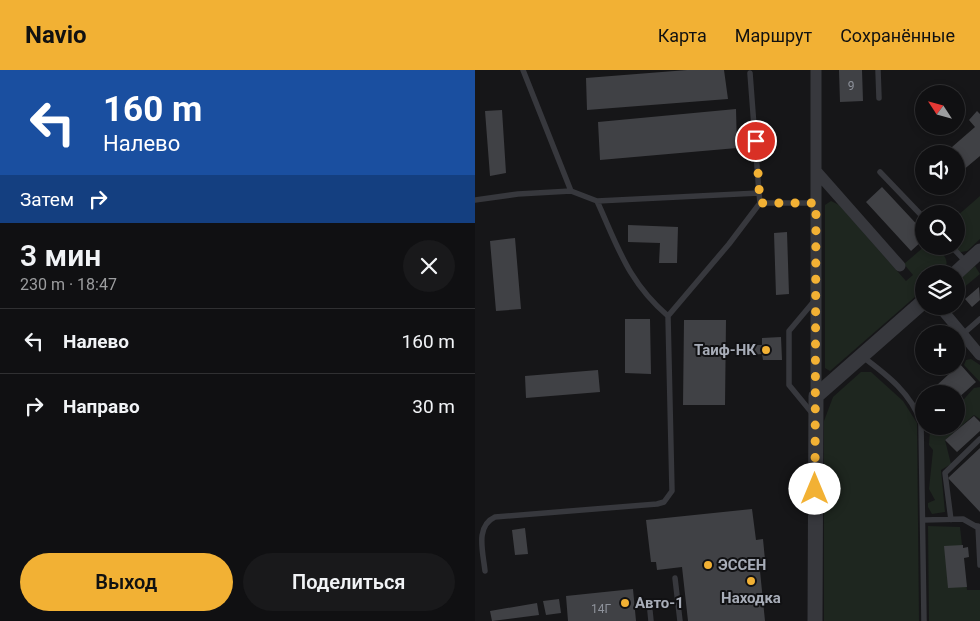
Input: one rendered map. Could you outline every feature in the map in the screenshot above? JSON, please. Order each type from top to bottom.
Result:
[{"type":"street","points":[[815,621],[816,70]]},
{"type":"street","points":[[817,172],[900,266]]},
{"type":"street","points":[[967,263],[980,252]]},
{"type":"street","points":[[816,396],[915,309]]},
{"type":"street","points":[[947,315],[955,325]]},
{"type":"street","points":[[965,336],[980,355]]},
{"type":"lane","points":[[523,70],[571,191]]},
{"type":"lane","points":[[878,70],[879,98]]},
{"type":"lane","points":[[485,571],[481,532],[489,519],[657,504],[669,498],[672,491],[668,316],[729,244],[760,203],[750,73]]},
{"type":"lane","points":[[880,172],[915,209]]},
{"type":"lane","points":[[475,200],[517,194],[571,191],[597,201],[759,193]]},
{"type":"lane","points":[[597,201],[630,273],[640,289],[668,316]]},
{"type":"lane","points":[[760,203],[816,203]]},
{"type":"lane","points":[[959,255],[967,263]]},
{"type":"lane","points":[[815,416],[789,385],[789,331],[817,298]]},
{"type":"lane","points":[[965,332],[980,319]]},
{"type":"lane","points":[[862,356],[895,383],[911,402],[919,418],[922,435],[924,621]]},
{"type":"lane","points":[[951,520],[945,473],[980,439]]},
{"type":"lane","points":[[924,520],[966,520],[978,527],[980,565]]},
{"type":"lane","points":[[675,578],[680,621]]},
{"type":"lane","points":[[650,611],[651,621]]},
{"type":"shaded area","points":[[980,196],[980,239],[965,251],[965,209]]},
{"type":"shaded area","points":[[831,201],[839,205],[906,281],[913,275],[904,264],[915,255],[943,255],[947,263],[946,265],[915,265],[915,297],[830,371],[825,368],[825,205]]},
{"type":"shaded area","points":[[975,266],[980,274],[965,286],[965,274]]},
{"type":"shaded area","points":[[971,359],[980,365],[980,382],[965,366],[966,360]]},
{"type":"shaded area","points":[[861,372],[871,372],[903,401],[915,420],[915,435],[917,435],[919,621],[824,621],[824,421],[833,397]]},
{"type":"shaded area","points":[[980,387],[980,419],[974,415],[965,423],[965,398],[974,388]]},
{"type":"shaded area","points":[[930,435],[951,435],[945,440],[951,464],[941,470],[945,512],[932,514],[928,503],[935,500],[929,489],[933,450],[929,445]]},
{"type":"shaded area","points":[[928,526],[960,527],[967,590],[980,590],[980,621],[929,621]]},
{"type":"building","points":[[687,70],[724,70],[728,99],[587,110],[586,78]]},
{"type":"building","points":[[839,70],[862,70],[863,101],[840,102]]},
{"type":"building","points":[[736,109],[737,148],[600,160],[598,122]]},
{"type":"building","points":[[502,110],[506,173],[490,176],[485,111]]},
{"type":"building","points":[[977,111],[980,114],[980,156],[965,168],[965,145],[954,145],[975,127],[969,120]]},
{"type":"building","points":[[882,187],[915,222],[915,247],[911,251],[866,202]]},
{"type":"building","points":[[628,225],[678,227],[677,263],[659,263],[660,243],[628,242]]},
{"type":"building","points":[[787,232],[789,294],[776,295],[774,233]]},
{"type":"building","points":[[515,238],[521,309],[496,311],[490,241]]},
{"type":"building","points":[[979,287],[980,300],[972,307],[965,299]]},
{"type":"building","points":[[625,319],[650,319],[651,374],[625,373]]},
{"type":"building","points":[[684,320],[726,320],[725,405],[683,405]]},
{"type":"building","name":"Таиф-НК","points":[[781,337],[782,360],[763,360],[762,354],[751,355],[751,345],[762,345],[762,338]]},
{"type":"building","points":[[598,370],[600,392],[526,398],[525,376]]},
{"type":"building","points":[[965,370],[976,382],[965,392],[965,385],[937,385],[948,375],[965,375]]},
{"type":"building","points":[[974,416],[980,422],[980,431],[957,452],[945,440],[951,435],[965,435],[965,423]]},
{"type":"building","points":[[980,448],[980,512],[948,478]]},
{"type":"building","name":"ЭССЕН","points":[[752,509],[756,540],[763,539],[765,560],[759,561],[765,621],[688,621],[682,567],[657,570],[656,562],[651,562],[646,520]]},
{"type":"building","points":[[525,528],[528,554],[515,555],[512,530]]},
{"type":"building","points":[[963,545],[963,548],[968,547],[969,557],[964,558],[967,587],[948,588],[944,546]]},
{"type":"building","points":[[633,589],[636,621],[568,621],[566,596]]},
{"type":"building","points":[[559,599],[561,613],[546,615],[543,601]]},
{"type":"building","points":[[537,603],[539,615],[492,621],[490,611]]},
{"type":"place","name":"Таиф-НК","points":[[766,350]]},
{"type":"place","name":"ЭССЕН","points":[[708,565]]},
{"type":"place","name":"Находка","points":[[751,581]]},
{"type":"place","name":"Авто-1","points":[[625,603]]},
{"type":"route","points":[[756,141],[760,203],[816,203],[815,489]]}]
